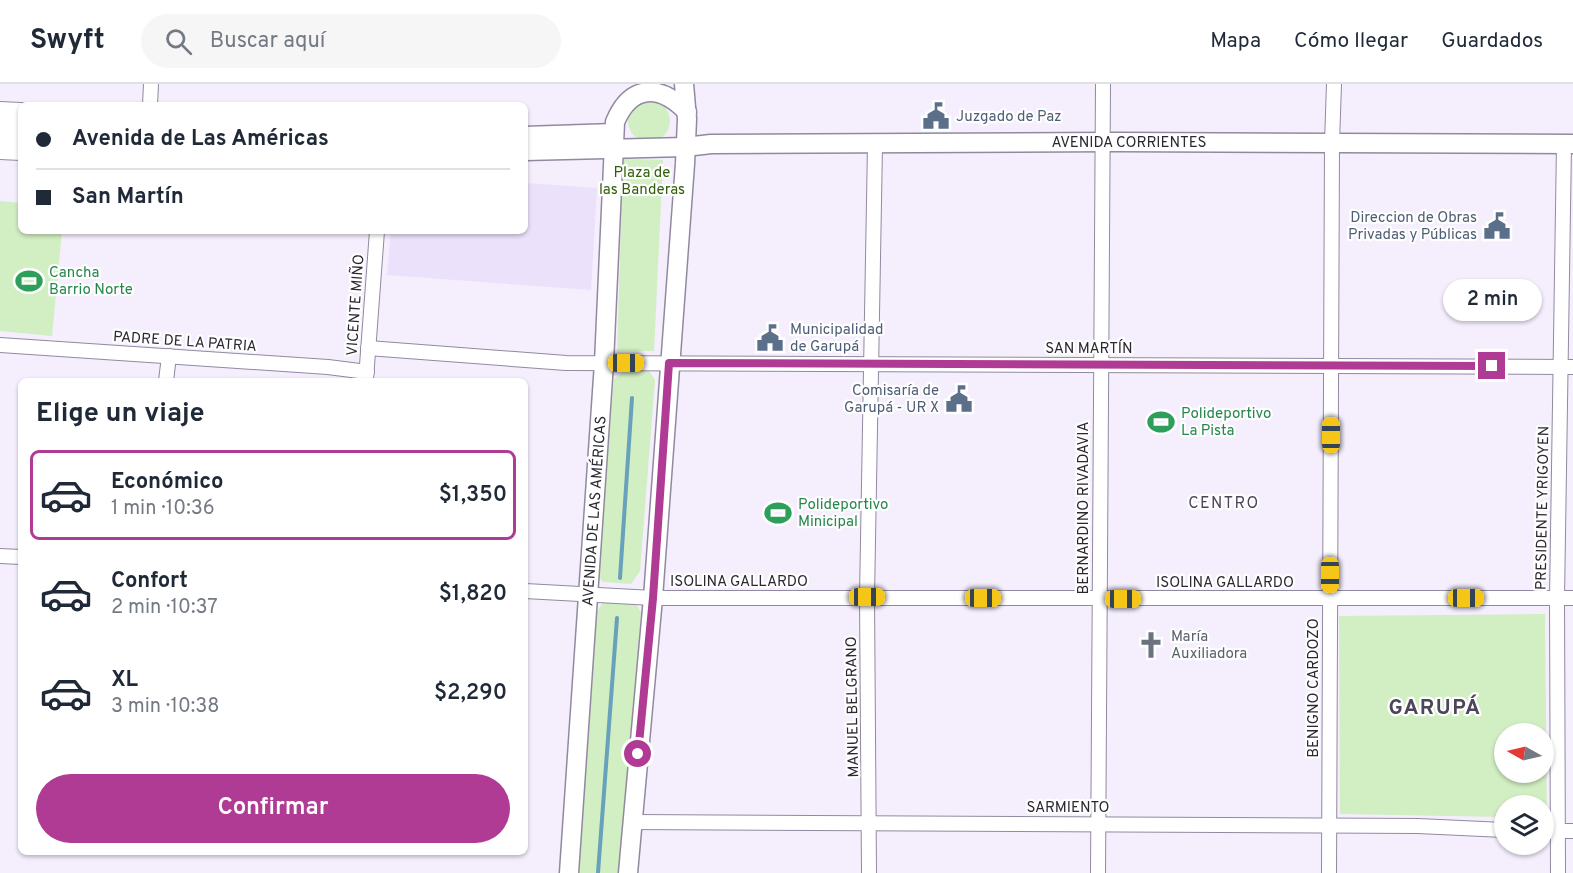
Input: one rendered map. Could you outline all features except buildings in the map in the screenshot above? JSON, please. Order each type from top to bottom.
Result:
[{"type":"main road","name":"AVENIDA DE LAS AMÉRICAS","points":[[569,873],[604,363],[615,122],[628,84]]},
{"type":"main road","points":[[628,873],[653,598],[685,147],[687,112],[684,84]]},
{"type":"main road","points":[[621,107],[638,92],[654,87],[666,90],[674,96],[687,112]]},
{"type":"main road","points":[[0,123],[18,124]]},
{"type":"main road","points":[[528,136],[615,141]]},
{"type":"main road","points":[[0,138],[18,139]]},
{"type":"main road","points":[[528,151],[615,141]]},
{"type":"main road","name":"AVENIDA CORRIENTES","points":[[615,141],[685,147],[711,144],[875,145],[1101,142],[1568,144]]},
{"type":"street","points":[[150,102],[151,84]]},
{"type":"street","name":"BERNARDINO RIVADAVIA","points":[[1098,873],[1103,84]]},
{"type":"street","name":"BENIGNO CARDOZO","points":[[1329,873],[1334,84]]},
{"type":"street","points":[[0,109],[18,110]]},
{"type":"street","name":"PRESIDENTE YRIGOYEN","points":[[1558,873],[1557,599],[1567,367],[1568,144]]},
{"type":"street","name":"MANUEL BELGRANO","points":[[869,873],[867,597],[875,145]]},
{"type":"street","points":[[0,152],[18,153]]},
{"type":"street","name":"VICENTE MIÑO","points":[[366,376],[377,234]]},
{"type":"street","name":"PADRE DE LA PATRIA","points":[[0,345],[328,367],[366,376]]},
{"type":"street","points":[[368,348],[566,363],[604,363]]},
{"type":"street","points":[[166,378],[168,356]]},
{"type":"street","name":"SAN MARTÍN","points":[[604,363],[1567,367]]},
{"type":"street","points":[[0,556],[18,557]]},
{"type":"street","name":"ISOLINA GALLARDO","points":[[528,591],[653,598],[1573,598]]},
{"type":"street","name":"SARMIENTO","points":[[631,822],[1329,825],[1494,830]]},
{"type":"street","points":[[1554,831],[1573,831]]},
{"type":"shaded area","points":[[528,183],[597,188],[591,290],[387,275],[391,234],[528,234]]},
{"type":"green space","points":[[649,100],[664,106],[670,121],[664,136],[649,142],[634,136],[628,121],[634,106]]},
{"type":"green space","name":"Plaza de las Banderas","points":[[623,159],[663,160],[654,351],[617,351]]},
{"type":"green space","name":"Cancha Barrio Norte","points":[[0,201],[18,203],[18,234],[62,234],[52,336],[0,331]]},
{"type":"green space","points":[[624,371],[649,371],[655,380],[640,571],[631,584],[603,582],[596,573],[614,379]]},
{"type":"green space","points":[[632,598],[641,612],[621,873],[576,873],[596,613],[605,599]]},
{"type":"green space","points":[[1545,614],[1546,723],[1494,723],[1494,783],[1547,783],[1547,795],[1494,795],[1494,817],[1340,814],[1339,616]]},
{"type":"waterway","points":[[620,578],[632,398]]},
{"type":"waterway","points":[[598,873],[617,618]]},
{"type":"place","name":"Juzgado de Paz","points":[[936,116]]},
{"type":"place","name":"Direccion de Obras Privadas y Públicas","points":[[1497,226]]},
{"type":"place","name":"Cancha Barrio Norte","points":[[29,281]]},
{"type":"place","name":"Municipalidad de Garupá","points":[[770,338]]},
{"type":"place","name":"Comisaría de Garupá - UR X","points":[[959,399]]},
{"type":"place","name":"Polideportivo La Pista","points":[[1161,422]]},
{"type":"place","name":"Polideportivo Minicipal","points":[[778,513]]},
{"type":"place","name":"María Auxiliadora","points":[[1151,645]]},
{"type":"district","name":"CENTRO","points":[[1224,502]]},
{"type":"district","name":"GARUPÁ","points":[[1435,707]]},
{"type":"route","points":[[638,754],[653,598],[669,363],[1492,366]]}]
